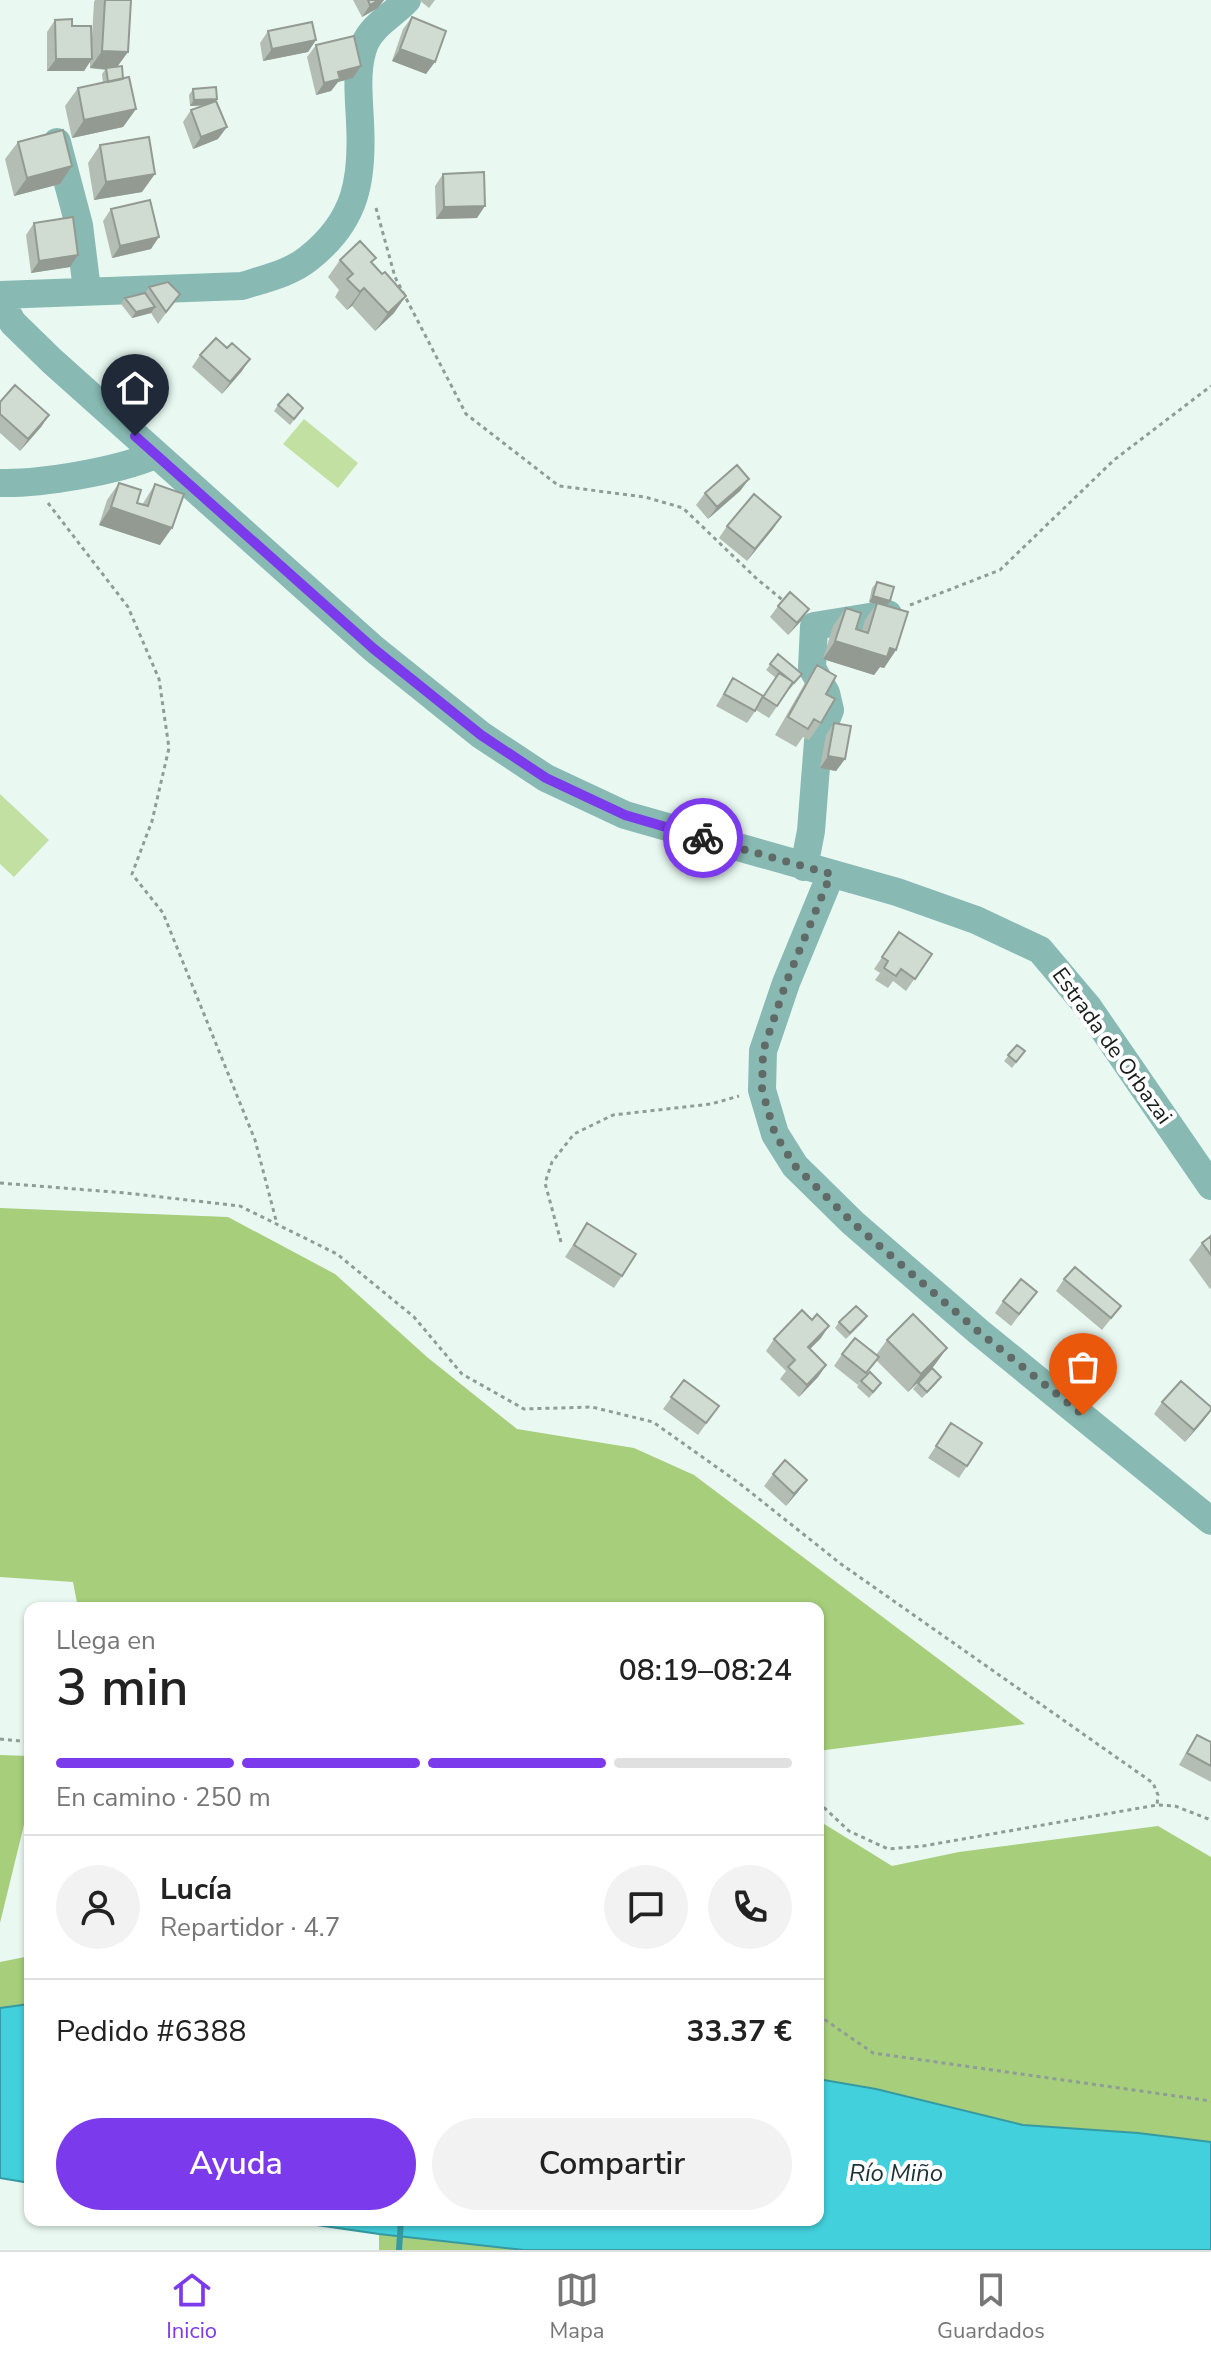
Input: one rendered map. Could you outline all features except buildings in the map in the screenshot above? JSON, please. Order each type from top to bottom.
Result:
[{"type":"street","points":[[0,295],[242,286],[308,260],[331,236],[351,206],[360,181],[359,62],[365,41],[384,19],[407,0]]},
{"type":"street","points":[[57,141],[79,225],[87,290]]},
{"type":"street","name":"Estrada de Orbazai","points":[[0,301],[13,323],[155,455],[374,649],[481,735],[546,778],[625,815],[897,892],[976,920],[1040,950],[1088,1007],[1211,1186]]},
{"type":"street","points":[[0,483],[31,481],[139,462],[155,455]]},
{"type":"street","points":[[888,614],[814,626],[812,668],[826,693],[830,710],[818,741],[811,831],[818,870],[763,1051],[762,1090],[775,1134],[795,1166],[853,1223],[979,1332],[1211,1521]]},
{"type":"path","points":[[374,203],[395,277],[466,414],[559,486],[645,497],[683,508],[757,579],[814,626]]},
{"type":"path","points":[[888,614],[1000,570],[1114,460],[1211,386]]},
{"type":"path","points":[[31,481],[128,607],[159,679],[169,748],[152,821],[132,874],[163,913],[255,1140],[277,1225]]},
{"type":"path","points":[[561,1242],[545,1183],[552,1162],[574,1134],[613,1115],[711,1104],[762,1090]]},
{"type":"path","points":[[0,1183],[240,1206],[337,1254],[414,1317],[462,1374],[524,1409],[592,1407],[653,1422],[739,1483],[841,1564],[1153,1783],[1158,1795],[1157,1805]]},
{"type":"path","points":[[0,1739],[24,1741]]},
{"type":"path","points":[[824,1808],[849,1831],[888,1849],[923,1846],[1157,1805],[1175,1806],[1211,1820]]},
{"type":"path","points":[[824,2019],[873,2053],[1211,2101]]},
{"type":"green space","points":[[304,419],[358,463],[338,488],[283,444]]},
{"type":"green space","points":[[0,794],[49,840],[14,877],[0,864]]},
{"type":"green space","points":[[0,1208],[228,1217],[335,1274],[427,1357],[517,1429],[634,1448],[694,1475],[1025,1724],[824,1750],[824,1602],[77,1602],[73,1582],[0,1577]]},
{"type":"green space","points":[[0,1755],[24,1756],[24,1825],[0,1923]]},
{"type":"green space","points":[[824,1824],[892,1866],[959,1852],[1158,1826],[1211,1857],[1211,2142],[1023,2125],[876,2089],[824,2080]]},
{"type":"green space","points":[[24,1957],[24,2005],[0,2008],[0,1962]]},
{"type":"green space","points":[[379,2234],[524,2250],[379,2250]]},
{"type":"water","points":[[24,2005],[24,2182],[0,2178],[0,2008]]},
{"type":"water","name":"Río Miño","points":[[824,2080],[876,2089],[1023,2125],[1211,2142],[1211,2250],[524,2250],[324,2226],[824,2226]]},
{"type":"waterway","points":[[399,2250],[401,2226]]},
{"type":"way so far","points":[[703,838],[831,874],[786,983],[763,1051],[762,1090],[775,1134],[795,1166],[853,1223],[979,1332],[1083,1415]]},
{"type":"route","points":[[135,436],[374,649],[481,735],[546,778],[625,815],[703,838]]}]
